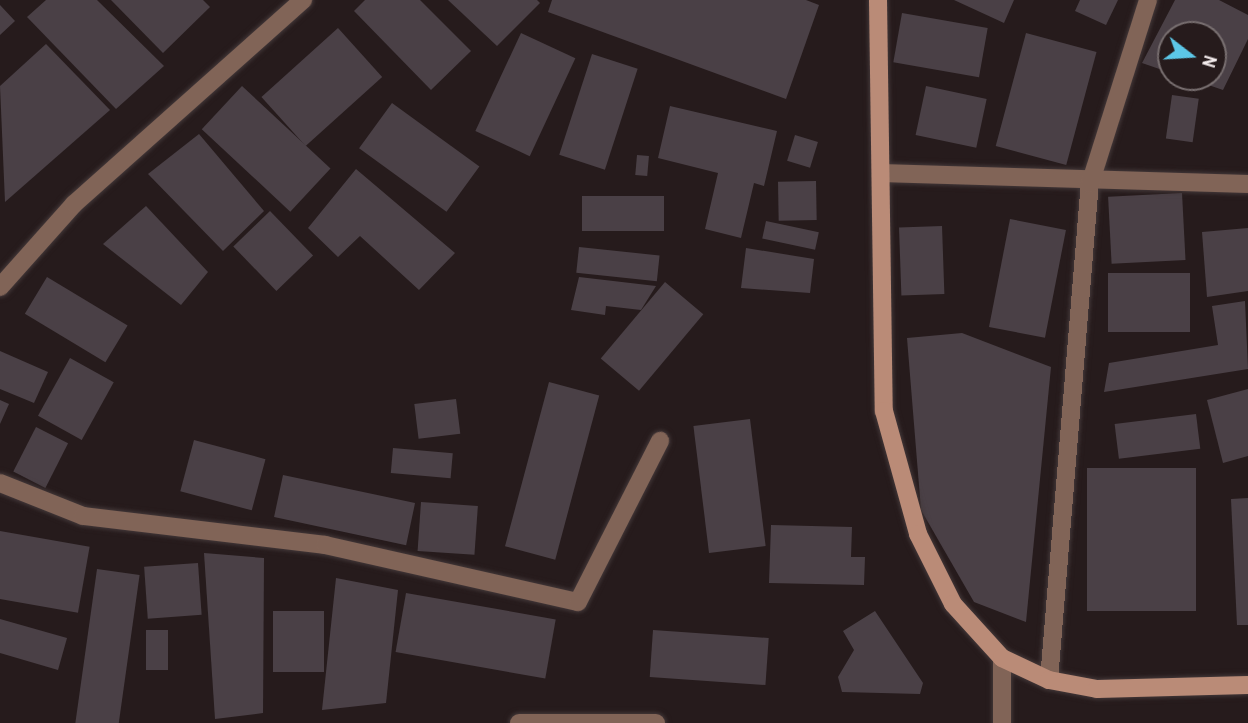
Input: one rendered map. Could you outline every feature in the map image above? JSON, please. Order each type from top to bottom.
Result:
[{"type":"street","points":[[0,288],[74,204],[303,0]]},
{"type":"street","points":[[878,0],[884,411],[918,534],[953,604],[1002,658],[1049,680],[1097,689],[1248,685]]},
{"type":"street","points":[[1049,680],[1090,184],[1148,0]]},
{"type":"street","points":[[881,173],[1090,184],[1248,184]]},
{"type":"street","points":[[0,482],[83,516],[325,545],[578,602],[660,441]]},
{"type":"street","points":[[1002,658],[1002,723]]},
{"type":"street","points":[[519,723],[656,723]]},
{"type":"building","points":[[46,0],[97,0],[164,66],[116,109],[27,17]]},
{"type":"building","points":[[111,0],[203,0],[210,7],[163,53]]},
{"type":"building","points":[[365,0],[420,0],[471,51],[431,90],[354,11]]},
{"type":"building","points":[[448,0],[537,0],[540,3],[497,46]]},
{"type":"building","points":[[552,0],[806,0],[819,5],[786,99],[548,12]]},
{"type":"building","points":[[954,0],[1014,0],[1004,23]]},
{"type":"building","points":[[1080,0],[1118,0],[1106,25],[1075,11]]},
{"type":"building","points":[[1175,0],[1219,0],[1248,15],[1248,39],[1227,82],[1227,21],[1164,21]]},
{"type":"building","points":[[0,5],[15,21],[0,35]]},
{"type":"building","points":[[902,13],[988,28],[979,77],[893,62]]},
{"type":"building","points":[[338,28],[382,77],[306,146],[261,97]]},
{"type":"building","points":[[521,33],[575,58],[530,156],[475,131]]},
{"type":"building","points":[[1026,33],[1097,52],[1066,165],[996,146]]},
{"type":"building","points":[[1157,34],[1157,68],[1142,63]]},
{"type":"building","points":[[46,44],[110,110],[5,202],[0,86]]},
{"type":"building","points":[[592,54],[638,69],[605,170],[559,155]]},
{"type":"building","points":[[242,86],[330,169],[290,212],[202,129]]},
{"type":"building","points":[[926,86],[987,99],[976,148],[916,135]]},
{"type":"building","points":[[1172,95],[1199,99],[1193,142],[1166,139]]},
{"type":"building","points":[[392,103],[479,166],[446,212],[359,148]]},
{"type":"building","points":[[670,106],[777,131],[764,186],[754,183],[741,238],[705,229],[718,173],[658,158]]},
{"type":"building","points":[[199,134],[264,211],[223,251],[148,174]]},
{"type":"building","points":[[795,135],[818,142],[810,168],[787,161]]},
{"type":"building","points":[[637,155],[649,156],[647,176],[635,175]]},
{"type":"building","points":[[356,169],[455,253],[419,290],[360,236],[338,257],[308,228]]},
{"type":"building","points":[[816,181],[817,220],[779,221],[778,182]]},
{"type":"building","points":[[1182,193],[1186,260],[1112,264],[1108,197]]},
{"type":"building","points":[[582,196],[664,196],[664,231],[582,231]]},
{"type":"building","points":[[146,206],[208,272],[181,305],[103,244]]},
{"type":"building","points":[[270,211],[313,256],[276,291],[233,246]]},
{"type":"building","points":[[1010,219],[1066,230],[1045,338],[989,327]]},
{"type":"building","points":[[766,221],[819,232],[815,250],[762,239]]},
{"type":"building","points":[[942,226],[944,294],[901,295],[899,228]]},
{"type":"building","points":[[1248,228],[1248,291],[1207,297],[1202,232]]},
{"type":"building","points":[[579,247],[660,255],[657,281],[576,273]]},
{"type":"building","points":[[746,248],[814,259],[810,293],[741,288]]},
{"type":"building","points":[[1108,273],[1190,273],[1190,332],[1108,332]]},
{"type":"building","points":[[47,277],[128,325],[105,362],[25,314]]},
{"type":"building","points":[[579,277],[656,286],[641,310],[606,306],[605,315],[571,310]]},
{"type":"building","points":[[665,282],[703,314],[639,391],[601,359]]},
{"type":"building","points":[[1245,301],[1248,369],[1104,392],[1109,363],[1218,345],[1212,306]]},
{"type":"building","points":[[962,333],[1051,367],[1026,622],[974,602],[921,510],[907,338]]},
{"type":"building","points":[[0,351],[48,372],[34,403],[0,389]]},
{"type":"building","points":[[70,358],[114,382],[82,440],[38,416]]},
{"type":"building","points":[[549,382],[599,395],[555,560],[505,546]]},
{"type":"building","points":[[1248,389],[1248,456],[1223,463],[1207,400]]},
{"type":"building","points":[[456,399],[460,434],[419,439],[414,404]]},
{"type":"building","points":[[0,400],[9,404],[0,424]]},
{"type":"building","points":[[1196,414],[1200,449],[1119,459],[1115,424]]},
{"type":"building","points":[[750,419],[766,546],[709,553],[693,426]]},
{"type":"building","points":[[36,427],[68,443],[45,488],[13,472]]},
{"type":"building","points":[[194,440],[265,459],[252,510],[180,491]]},
{"type":"building","points":[[393,448],[453,453],[451,478],[391,473]]},
{"type":"building","points":[[1087,468],[1196,468],[1196,611],[1087,611]]},
{"type":"building","points":[[283,475],[415,503],[406,545],[274,517]]},
{"type":"building","points":[[1248,498],[1248,625],[1237,625],[1231,499]]},
{"type":"building","points":[[421,502],[478,506],[474,555],[418,551]]},
{"type":"building","points":[[771,525],[852,527],[851,557],[865,557],[864,585],[769,583]]},
{"type":"building","points":[[0,531],[90,547],[78,613],[0,599]]},
{"type":"building","points":[[204,553],[264,558],[263,713],[215,719]]},
{"type":"building","points":[[198,563],[202,615],[148,619],[144,567]]},
{"type":"building","points":[[97,569],[140,575],[119,723],[75,723]]},
{"type":"building","points":[[336,578],[398,590],[386,703],[322,710]]},
{"type":"building","points":[[406,593],[556,619],[545,678],[396,652]]},
{"type":"building","points":[[273,611],[324,611],[324,672],[273,672]]},
{"type":"building","points":[[875,611],[923,683],[920,694],[842,692],[838,677],[854,650],[843,631]]},
{"type":"building","points":[[0,619],[67,638],[58,670],[0,653]]},
{"type":"building","points":[[146,630],[168,630],[168,670],[146,670]]},
{"type":"building","points":[[653,630],[769,638],[765,685],[650,677]]}]
